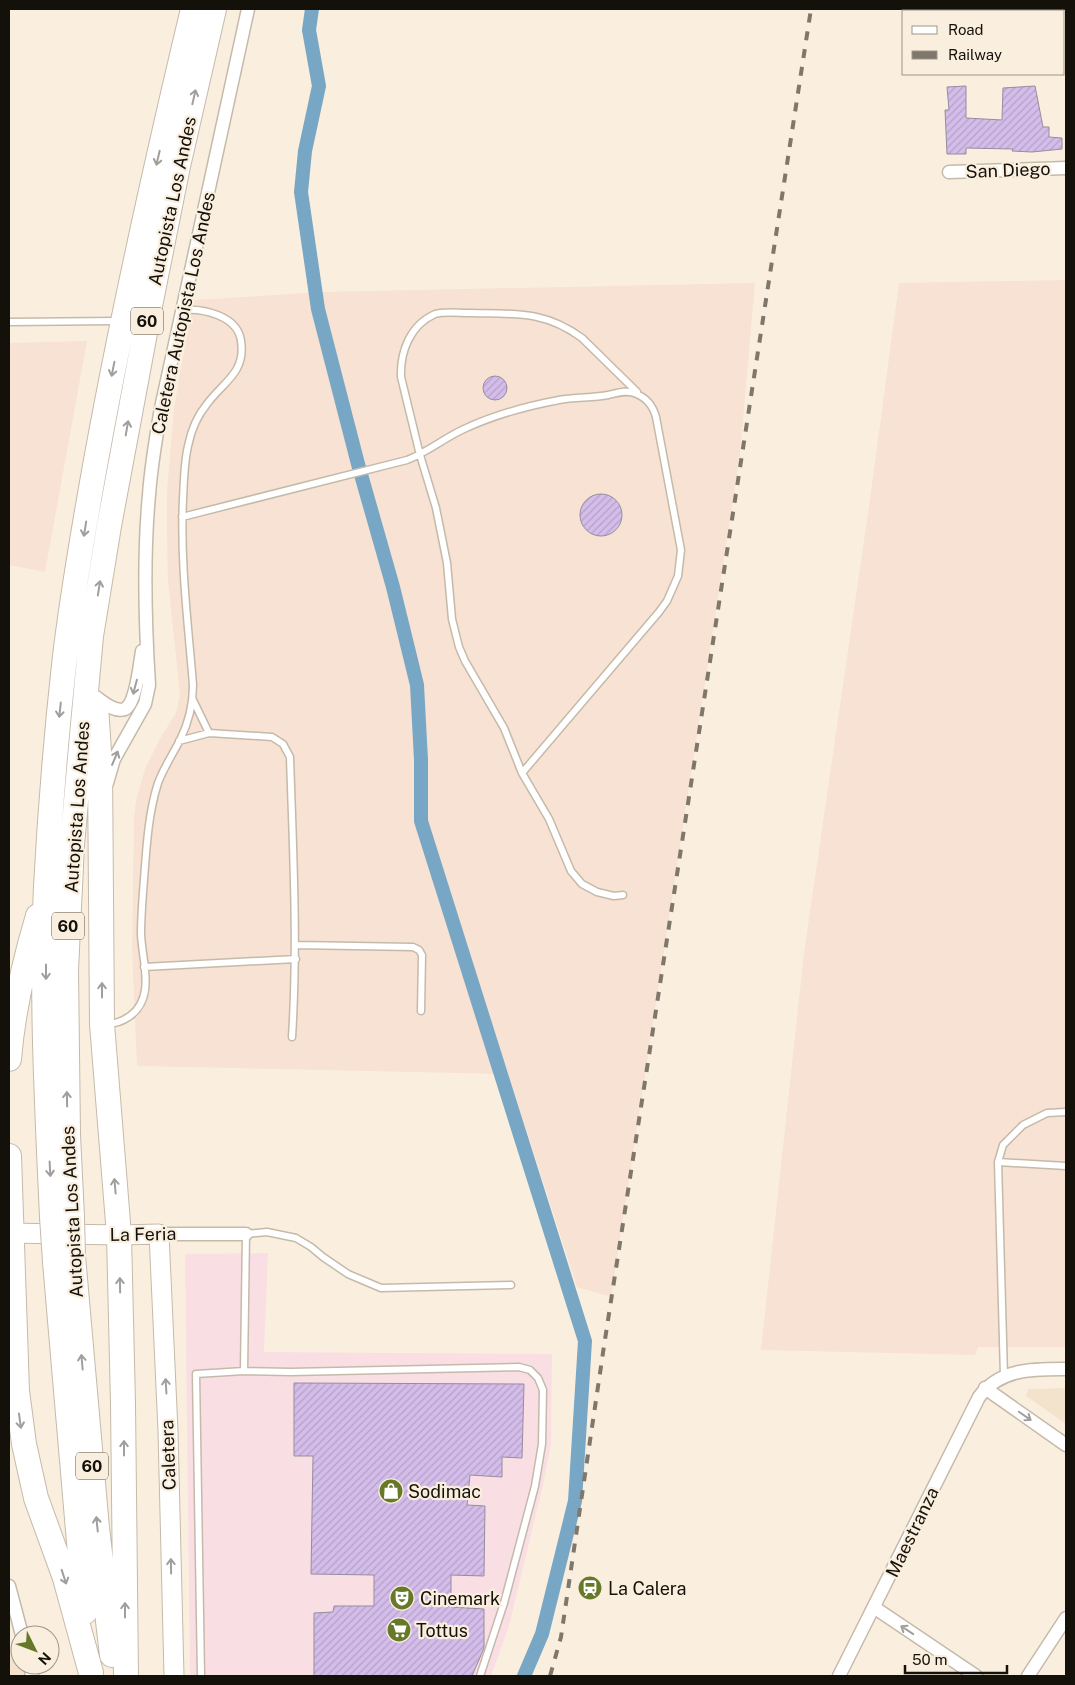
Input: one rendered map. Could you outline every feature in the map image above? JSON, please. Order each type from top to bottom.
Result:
[{"type":"highway","name":"Autopista Los Andes","points":[[91,1675],[62,1217],[46,1043],[46,888],[64,661],[90,495],[122,321],[147,204],[193,9]]},
{"type":"highway","name":"Autopista Los Andes","points":[[62,1217],[67,1116],[66,970],[72,845],[91,636],[114,498],[150,306],[178,166],[214,9]]},
{"type":"highway","points":[[91,636],[101,804],[102,1024],[119,1235],[126,1676]]},
{"type":"highway","points":[[9,1059],[14,1010],[20,980],[46,888]]},
{"type":"highway","points":[[9,1156],[10,1233],[17,1391],[24,1444],[36,1498],[65,1578],[91,1675]]},
{"type":"highway","name":"Autopista Los Andes","points":[[64,1259],[115,1676]]},
{"type":"main road","name":"La Feria","points":[[10,1233],[159,1234]]},
{"type":"main road","name":"Caletera","points":[[159,1234],[168,1431],[174,1676]]},
{"type":"street","name":"Caletera Autopista Los Andes","points":[[101,804],[114,759],[147,697],[149,685],[145,579],[149,494],[161,408],[248,9]]},
{"type":"street","name":"San Diego","points":[[949,172],[1066,168]]},
{"type":"street","name":"Caletera Autopista Los Andes","points":[[96,697],[110,707],[119,710],[125,709],[128,706],[136,683],[147,622]]},
{"type":"street","name":"La Feria","points":[[159,1234],[246,1234]]},
{"type":"street","points":[[1066,1369],[1047,1369],[1004,1376],[993,1381],[985,1388],[1066,1445]]},
{"type":"street","name":"Maestranza","points":[[839,1676],[979,1396],[985,1388]]},
{"type":"street","points":[[9,1586],[14,1622]]},
{"type":"street","points":[[874,1608],[976,1676]]},
{"type":"street","points":[[1028,1676],[1066,1618]]},
{"type":"lane","points":[[102,1024],[110,1024],[125,1019],[138,1009],[146,990],[141,934],[142,903],[153,801],[164,769],[180,741],[188,721],[193,700],[194,685],[184,570],[182,517],[188,448],[194,425],[209,401],[233,377],[242,353],[240,333],[224,319],[205,311],[183,310]]},
{"type":"lane","points":[[522,773],[659,612],[670,595],[678,576],[681,550],[656,417],[651,404],[582,338],[552,320],[526,314],[437,313],[421,324],[408,339],[402,358],[401,377],[442,535],[448,572],[452,619],[459,647],[472,674],[504,728],[522,773],[549,819],[567,864],[575,878],[597,892],[614,896],[623,895]]},
{"type":"lane","points":[[9,322],[122,321]]},
{"type":"lane","points":[[182,517],[394,464],[420,455],[452,435],[510,412],[559,400],[609,395],[621,391],[640,395]]},
{"type":"lane","points":[[193,700],[209,733]]},
{"type":"lane","points":[[180,741],[209,733],[272,738],[283,744],[290,757],[296,945],[292,1037]]},
{"type":"lane","points":[[296,945],[414,947],[422,955],[421,1011]]},
{"type":"lane","points":[[144,967],[296,959]]},
{"type":"lane","points":[[1004,1376],[998,1162],[1003,1145],[1023,1125],[1046,1113],[1066,1112]]},
{"type":"lane","points":[[998,1162],[1066,1166]]},
{"type":"lane","points":[[244,1371],[246,1234],[267,1232],[296,1238],[348,1274],[381,1288],[511,1284]]},
{"type":"lane","points":[[201,1676],[196,1374],[244,1371],[291,1372],[519,1367],[530,1370],[538,1378],[542,1390],[542,1444],[535,1486],[504,1603],[480,1676]]},
{"type":"shaded area","points":[[1066,280],[1066,1347],[978,1347],[975,1355],[761,1350],[804,953],[870,499],[899,283]]},
{"type":"shaded area","points":[[755,283],[740,454],[611,1297],[577,1287],[509,1076],[501,1074],[137,1066],[132,950],[134,817],[136,801],[145,769],[176,713],[180,694],[168,581],[167,536],[167,491],[174,409],[194,300],[322,292]]},
{"type":"shaded area","points":[[87,341],[45,572],[9,565],[9,343]]},
{"type":"shaded area","points":[[268,1253],[264,1352],[552,1354],[551,1445],[509,1626],[491,1676],[190,1676],[185,1254]]},
{"type":"shaded area","points":[[1066,1388],[1066,1424],[1026,1396],[1028,1389]]},
{"type":"shaded area","points":[[9,1649],[10,1675],[27,1676],[9,1676]]},
{"type":"building","points":[[966,86],[966,118],[1002,120],[1003,88],[1035,86],[1043,127],[1049,127],[1049,137],[1062,138],[1062,149],[1032,152],[1012,151],[1013,149],[966,148],[966,154],[947,154],[945,110],[949,110],[947,87]]},
{"type":"building","points":[[495,376],[500,377],[506,383],[506,393],[500,399],[495,400],[490,399],[484,393],[483,388],[484,383],[490,377]]},
{"type":"building","points":[[605,494],[613,497],[619,503],[622,515],[619,527],[613,533],[597,536],[589,533],[583,527],[580,511],[583,503],[589,497]]},
{"type":"building","name":"Sodimac","points":[[294,1383],[524,1384],[522,1458],[502,1457],[502,1477],[470,1475],[467,1505],[485,1506],[484,1576],[451,1575],[451,1607],[484,1609],[484,1648],[472,1676],[314,1676],[314,1613],[333,1612],[334,1606],[374,1606],[374,1575],[311,1574],[313,1456],[294,1456]]},
{"type":"waterway","points":[[312,9],[309,30],[319,86],[305,151],[301,192],[318,309],[358,464],[393,587],[417,685],[421,760],[421,821],[585,1341],[575,1501],[542,1634],[524,1676]]},
{"type":"railway","points":[[550,1676],[561,1637],[604,1346],[811,9]]},
{"type":"place","name":"Sodimac","points":[[391,1491]]},
{"type":"place","name":"La Calera","points":[[590,1588]]},
{"type":"place","name":"Cinemark","points":[[402,1598]]},
{"type":"place","name":"Tottus","points":[[399,1630]]}]
